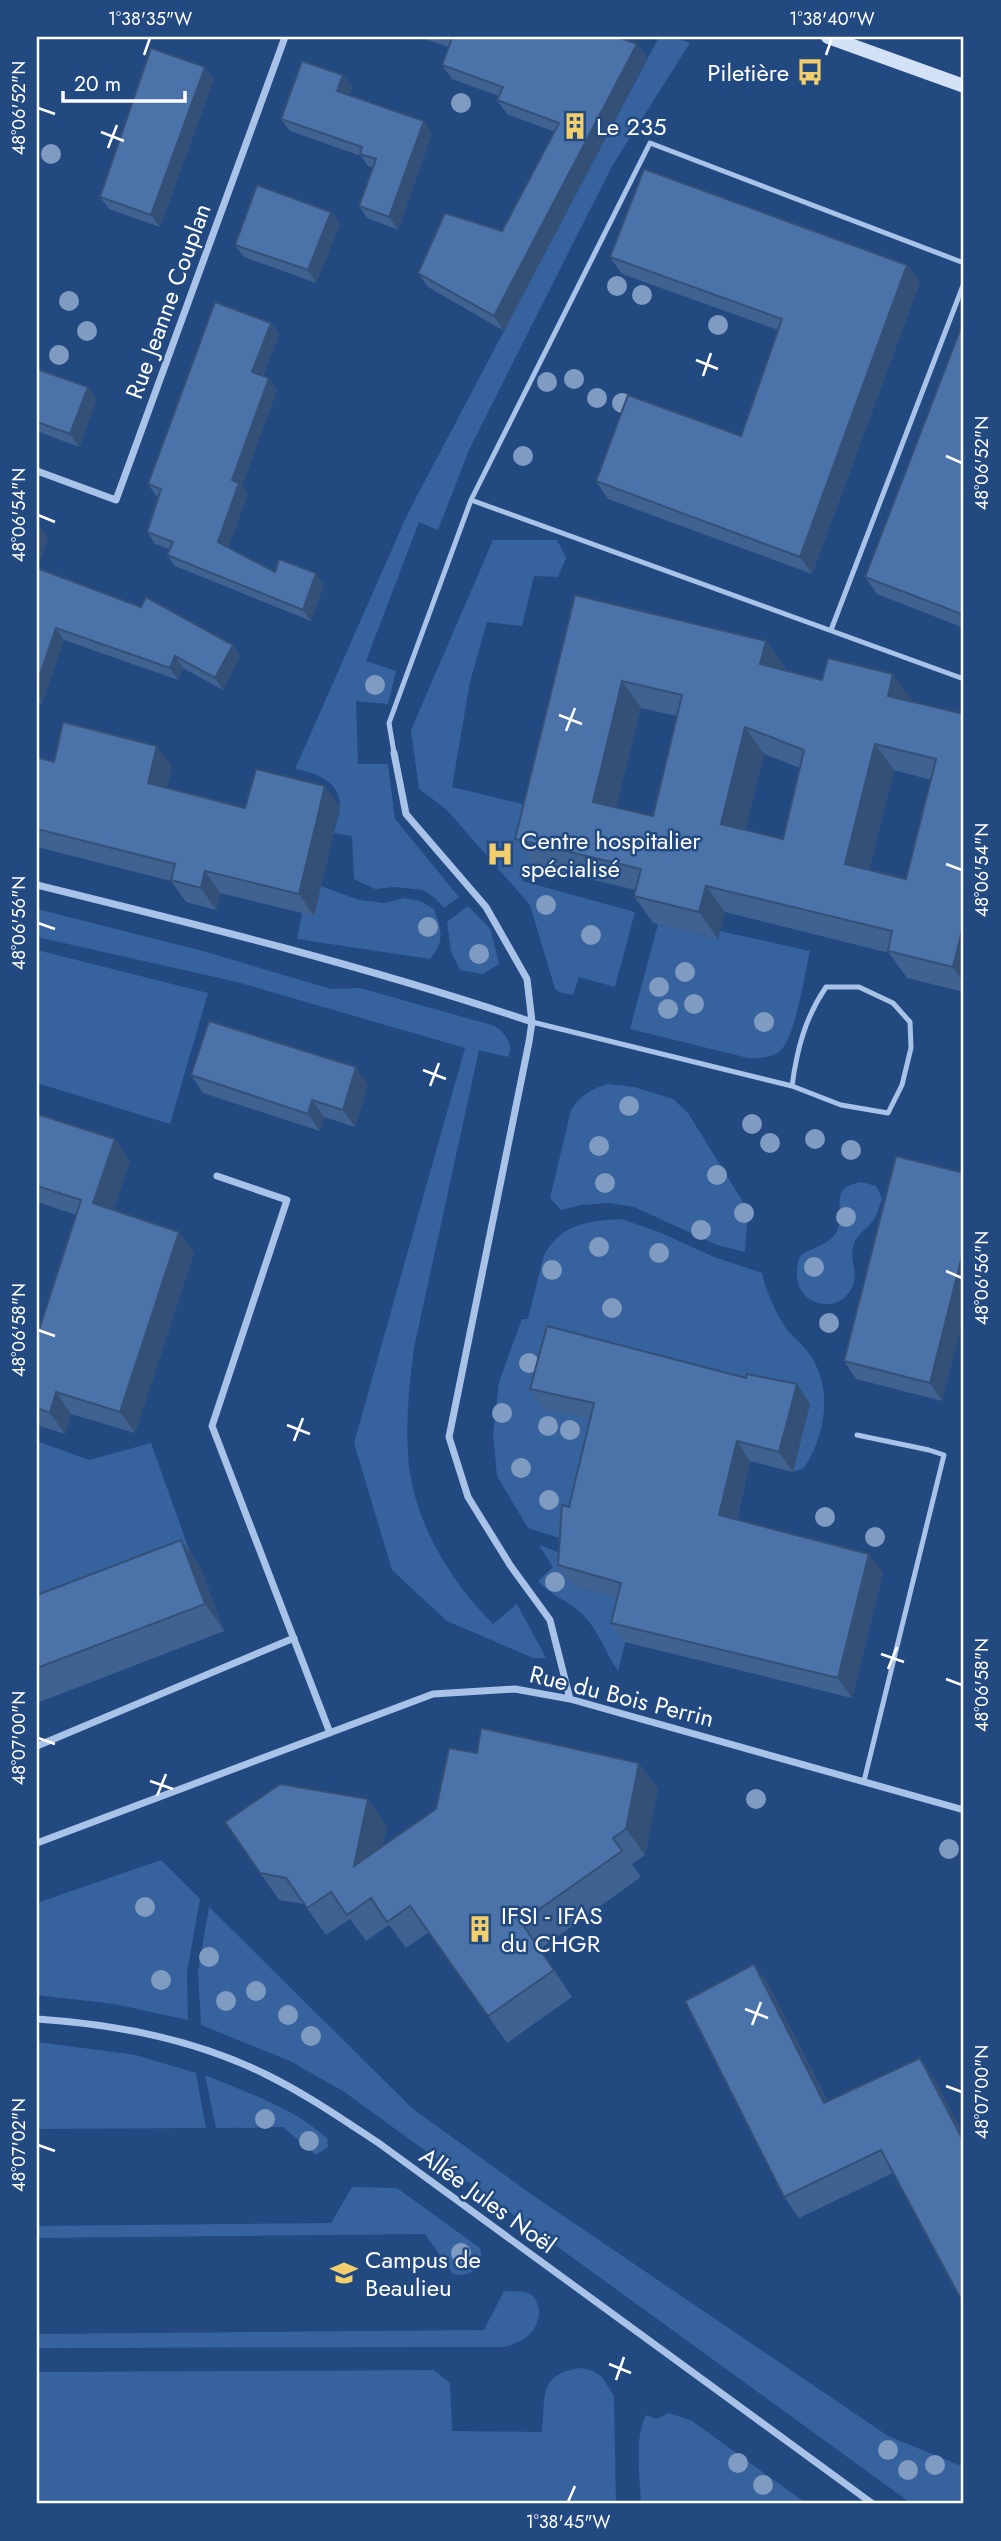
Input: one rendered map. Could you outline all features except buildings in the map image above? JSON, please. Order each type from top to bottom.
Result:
[{"type":"main road","points":[[828,37],[964,86]]},
{"type":"street","name":"Rue Jeanne Couplan","points":[[37,471],[116,500],[285,37]]},
{"type":"street","points":[[394,753],[406,814],[486,907],[527,979],[532,1022],[449,1437],[468,1497],[510,1565],[550,1620],[570,1699]]},
{"type":"street","points":[[37,885],[262,941],[473,1002],[532,1022]]},
{"type":"street","points":[[217,1176],[287,1200],[212,1426],[330,1733]]},
{"type":"street","points":[[37,1746],[293,1639]]},
{"type":"street","name":"Rue du Bois Perrin","points":[[37,1843],[433,1694],[515,1689],[570,1699],[964,1810]]},
{"type":"street","name":"Allée Jules Noël","points":[[37,2019],[105,2025],[195,2047],[264,2074],[320,2104],[380,2144],[873,2504]]},
{"type":"lane","points":[[394,753],[388,723],[471,500],[650,143],[964,263]]},
{"type":"lane","points":[[831,630],[964,283]]},
{"type":"lane","points":[[471,500],[964,679]]},
{"type":"lane","points":[[532,1022],[792,1086],[841,1105],[888,1113],[902,1085],[911,1048],[910,1021],[893,1003],[859,987],[826,987],[812,1009],[802,1036],[796,1054],[792,1086]]},
{"type":"lane","points":[[857,1435],[944,1455],[864,1781]]},
{"type":"shaded area","points":[[659,37],[674,37],[690,43],[612,166],[469,450],[438,530],[419,522],[366,661],[396,671],[388,704],[356,701],[358,764],[388,764],[395,819],[459,897],[444,908],[423,890],[394,887],[375,889],[354,879],[352,836],[334,833],[340,805],[336,790],[318,776],[295,769],[408,513]]},
{"type":"shaded area","points":[[493,540],[557,540],[566,558],[558,577],[534,576],[522,626],[487,622],[470,682],[452,787],[548,810],[534,866],[526,864],[522,881],[635,912],[615,987],[579,977],[573,995],[555,989],[530,905],[446,809],[419,789],[411,730]]},
{"type":"shaded area","points":[[321,886],[359,900],[385,903],[404,898],[420,901],[434,909],[441,936],[438,947],[430,959],[297,939],[302,913],[314,915]]},
{"type":"shaded area","points":[[468,906],[490,928],[499,964],[483,974],[460,970],[451,952],[447,922]]},
{"type":"shaded area","points":[[37,909],[203,951],[331,989],[360,988],[495,1026],[505,1035],[510,1048],[508,1057],[479,1050],[414,1348],[407,1437],[409,1466],[419,1510],[450,1572],[493,1624],[517,1604],[546,1658],[533,1658],[447,1621],[392,1570],[354,1443],[465,1048],[237,982],[37,937]]},
{"type":"shaded area","points":[[658,924],[718,939],[720,931],[810,951],[795,1020],[780,1051],[760,1058],[748,1058],[630,1029]]},
{"type":"shaded area","points":[[37,950],[208,993],[170,1124],[37,1083]]},
{"type":"shaded area","points":[[608,1084],[634,1087],[673,1099],[688,1113],[748,1210],[745,1252],[717,1245],[634,1207],[608,1203],[561,1210],[550,1198],[571,1110],[587,1093]]},
{"type":"shaded area","points":[[861,1182],[876,1186],[882,1198],[875,1218],[859,1235],[853,1248],[853,1285],[844,1298],[837,1302],[815,1302],[799,1287],[797,1272],[800,1256],[826,1243],[834,1235],[839,1223],[840,1201],[844,1189]]},
{"type":"shaded area","points":[[621,1219],[659,1232],[714,1257],[762,1273],[771,1301],[782,1322],[808,1352],[816,1366],[824,1395],[822,1426],[812,1455],[804,1468],[793,1472],[645,1431],[575,1543],[528,1528],[497,1476],[493,1434],[499,1382],[522,1319],[528,1319],[544,1255],[551,1244],[577,1226]]},
{"type":"shaded area","points":[[37,1441],[89,1460],[151,1443],[196,1569],[37,1629]]},
{"type":"shaded area","points":[[539,1545],[574,1558],[572,1585],[635,1603],[618,1671],[589,1621],[538,1581],[553,1567]]},
{"type":"shaded area","points":[[161,1860],[200,1899],[187,1972],[188,2020],[114,2004],[37,1995],[37,1903]]},
{"type":"shaded area","points":[[209,1907],[413,2109],[531,2194],[888,2436],[964,2467],[964,2504],[912,2504],[343,2091],[290,2061],[201,2025],[198,1971]]},
{"type":"shaded area","points":[[37,2042],[136,2055],[196,2073],[206,2128],[37,2129]]},
{"type":"shaded area","points":[[205,2075],[299,2118],[327,2138],[328,2147],[316,2155],[283,2127],[216,2128]]},
{"type":"shaded area","points":[[352,2187],[397,2188],[480,2248],[479,2265],[471,2272],[453,2274],[425,2234],[37,2238],[37,2226],[331,2223]]},
{"type":"shaded area","points":[[504,2291],[529,2293],[535,2298],[539,2310],[533,2331],[523,2340],[503,2347],[37,2348],[37,2334],[484,2330]]},
{"type":"shaded area","points":[[582,2368],[602,2377],[614,2396],[616,2504],[37,2504],[37,2372],[434,2370],[450,2383],[452,2431],[542,2432],[545,2398],[551,2381],[557,2375]]},
{"type":"shaded area","points":[[669,2413],[692,2421],[807,2504],[641,2504],[639,2458],[642,2424],[646,2415],[656,2419]]},
{"type":"place","name":"Piletière","points":[[810,72]]},
{"type":"place","name":"Le 235","points":[[575,126]]},
{"type":"place","name":"Centre hospitalier spécialisé","points":[[500,854]]},
{"type":"place","name":"IFSI - IFAS du CHGR","points":[[480,1929]]},
{"type":"place","name":"Campus de Beaulieu","points":[[344,2273]]}]
